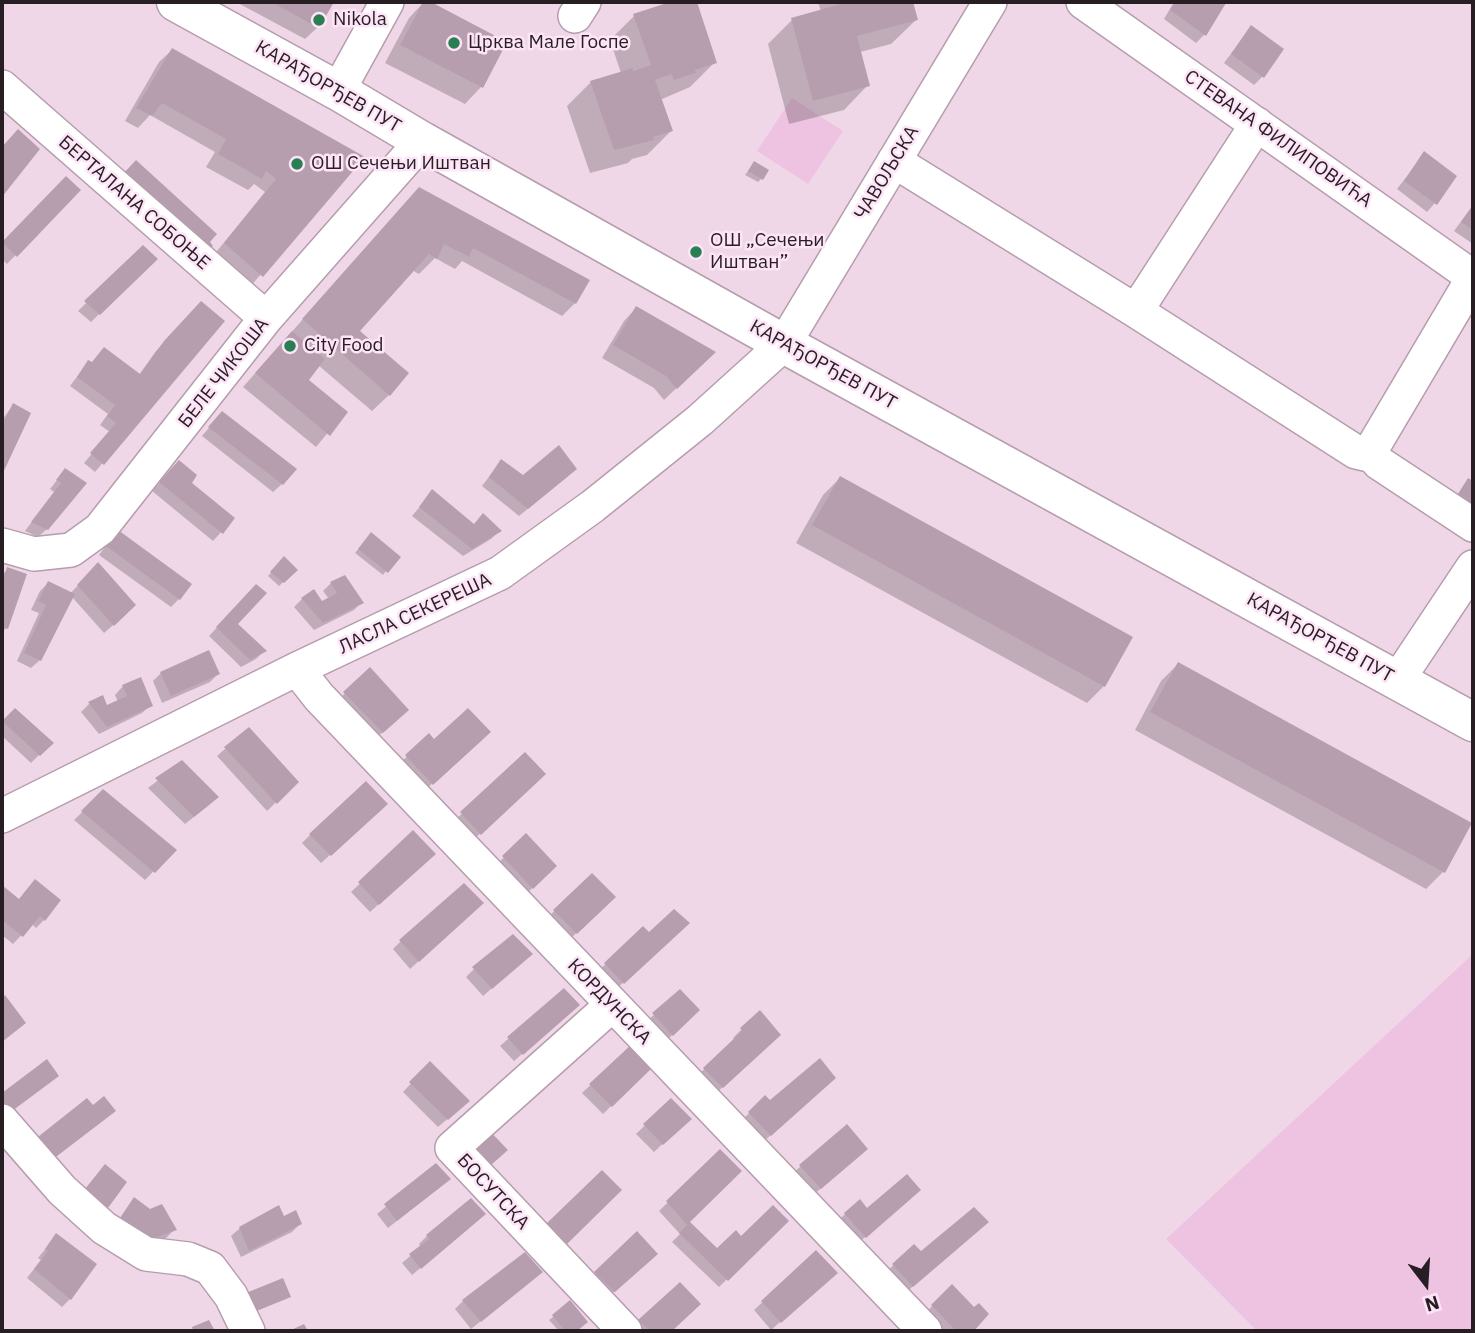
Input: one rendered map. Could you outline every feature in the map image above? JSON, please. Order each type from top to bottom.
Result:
[{"type":"main road","name":"КАРАЂОРЂЕВ ПУТ","points":[[176,2],[784,344],[1473,722]]},
{"type":"street","points":[[338,91],[387,2]]},
{"type":"street","name":"ЧАВОЉСКА","points":[[784,344],[990,2]]},
{"type":"street","name":"СТЕВАНА ФИЛИПОВИЋА","points":[[1083,2],[1473,278]]},
{"type":"street","name":"БЕРТАЛАНА СОБОЊЕ","points":[[2,87],[266,318]]},
{"type":"street","points":[[1136,311],[1257,124]]},
{"type":"street","name":"БЕЛЕ ЧИКОША","points":[[2,545],[34,554],[71,550],[100,529],[266,318],[422,141]]},
{"type":"street","points":[[894,161],[1356,452],[1373,456],[1379,463],[1473,525]]},
{"type":"street","points":[[1373,456],[1373,447],[1473,278]]},
{"type":"street","name":"ЛАСЛА СЕКЕРЕША","points":[[2,816],[297,669],[500,573],[593,506],[700,420],[784,344]]},
{"type":"street","points":[[1397,681],[1473,567]]},
{"type":"street","name":"КОРДУНСКА","points":[[297,669],[319,697],[925,1331]]},
{"type":"street","name":"БОСУТСКА","points":[[612,1005],[452,1148],[625,1331]]},
{"type":"street","points":[[2,1121],[62,1190],[104,1228],[146,1254],[188,1259],[210,1268],[231,1296],[248,1331]]},
{"type":"shaded area","points":[[792,98],[843,131],[808,184],[757,151]]},
{"type":"shaded area","points":[[1473,954],[1473,1331],[1257,1331],[1166,1239]]},
{"type":"building","points":[[271,2],[334,2],[319,28]]},
{"type":"building","name":"Црква Мале Госпе","points":[[423,2],[431,2],[507,42],[483,88],[400,45]]},
{"type":"building","points":[[670,2],[697,2],[717,63],[674,80],[671,74],[655,80],[673,131],[653,137],[654,140],[614,150],[590,81],[651,65],[633,14]]},
{"type":"building","points":[[848,2],[913,2],[918,20],[857,36],[870,86],[813,101],[791,18]]},
{"type":"building","points":[[1176,2],[1226,3],[1206,36],[1170,10]]},
{"type":"building","points":[[1251,25],[1284,49],[1264,78],[1231,54]]},
{"type":"building","name":"ОШ Сечењи Иштван","points":[[172,48],[365,157],[263,277],[224,243],[276,179],[266,171],[262,179],[218,154],[226,139],[162,103],[152,116],[136,108]]},
{"type":"building","points":[[18,129],[40,149],[2,197],[2,147]]},
{"type":"building","points":[[1424,151],[1457,176],[1437,205],[1404,181]]},
{"type":"building","points":[[136,160],[217,234],[210,242],[213,246],[210,249],[122,175]]},
{"type":"building","points":[[754,161],[769,170],[763,180],[748,171]]},
{"type":"building","points":[[66,176],[81,190],[17,257],[2,242]]},
{"type":"building","points":[[419,187],[590,280],[576,304],[473,248],[469,257],[444,244],[437,259],[429,254],[360,331],[409,373],[390,396],[302,319]]},
{"type":"building","points":[[1473,205],[1473,230],[1461,222]]},
{"type":"building","points":[[143,245],[158,259],[100,315],[84,301]]},
{"type":"building","points":[[201,301],[225,321],[104,465],[90,453],[116,423],[107,416],[115,405],[77,377],[88,360],[92,362],[104,347],[140,374],[164,341]]},
{"type":"building","points":[[636,306],[716,352],[677,389],[666,376],[613,345]]},
{"type":"building","points":[[292,331],[325,359],[309,380],[348,412],[330,436],[255,373]]},
{"type":"building","points":[[13,403],[31,413],[2,475],[2,425]]},
{"type":"building","points":[[222,411],[297,469],[283,485],[208,427]]},
{"type":"building","points":[[559,445],[577,469],[528,509],[489,477],[501,459],[523,475]]},
{"type":"building","points":[[179,460],[197,475],[192,483],[235,518],[223,534],[159,482]]},
{"type":"building","points":[[65,468],[87,483],[48,530],[31,522],[61,483],[56,480]]},
{"type":"building","points":[[840,476],[1133,637],[1105,687],[812,525]]},
{"type":"building","points":[[1468,478],[1473,481],[1473,519],[1451,505]]},
{"type":"building","points":[[432,489],[474,524],[483,513],[502,531],[472,549],[419,507]]},
{"type":"building","points":[[118,530],[192,584],[180,600],[106,546]]},
{"type":"building","points":[[371,532],[401,557],[388,573],[358,549]]},
{"type":"building","points":[[284,556],[298,570],[284,583],[270,572]]},
{"type":"building","points":[[98,562],[136,605],[114,626],[77,585]]},
{"type":"building","points":[[7,567],[27,574],[8,629],[2,627],[2,583]]},
{"type":"building","points":[[345,575],[364,603],[323,623],[301,598],[314,589],[322,601],[337,593],[330,582]]},
{"type":"building","points":[[48,581],[75,594],[41,661],[24,653],[46,605],[38,601]]},
{"type":"building","points":[[256,584],[267,593],[238,624],[267,651],[250,660],[216,627]]},
{"type":"building","points":[[209,650],[220,674],[171,696],[160,672]]},
{"type":"building","points":[[1178,662],[1472,823],[1445,873],[1150,712]]},
{"type":"building","points":[[370,667],[409,710],[383,733],[343,692]]},
{"type":"building","points":[[141,677],[153,706],[107,727],[88,702],[103,695],[107,705],[127,696],[122,685]]},
{"type":"building","points":[[15,708],[54,743],[40,756],[2,721]]},
{"type":"building","points":[[468,708],[491,732],[433,785],[405,755],[429,733],[434,739]]},
{"type":"building","points":[[249,727],[299,782],[277,804],[224,747]]},
{"type":"building","points":[[525,752],[546,774],[481,835],[460,812]]},
{"type":"building","points":[[182,760],[219,797],[194,817],[155,778]]},
{"type":"building","points":[[366,781],[388,804],[331,856],[309,834]]},
{"type":"building","points":[[103,789],[177,850],[155,873],[81,811]]},
{"type":"building","points":[[413,830],[436,854],[379,905],[358,882]]},
{"type":"building","points":[[526,833],[557,866],[533,889],[502,856]]},
{"type":"building","points":[[592,873],[616,897],[577,934],[553,910]]},
{"type":"building","points":[[35,879],[61,900],[45,921],[40,916],[23,937],[2,920],[2,885],[19,899]]},
{"type":"building","points":[[464,883],[484,903],[419,962],[399,940]]},
{"type":"building","points":[[674,909],[690,923],[624,984],[604,963],[643,926],[649,932]]},
{"type":"building","points":[[513,934],[533,954],[492,989],[472,967]]},
{"type":"building","points":[[564,988],[580,1005],[523,1055],[507,1037]]},
{"type":"building","points":[[680,989],[700,1010],[673,1036],[652,1013]]},
{"type":"building","points":[[5,995],[26,1023],[2,1042],[2,998]]},
{"type":"building","points":[[760,1010],[781,1035],[723,1088],[703,1068]]},
{"type":"building","points":[[633,1043],[654,1066],[612,1107],[589,1084]]},
{"type":"building","points":[[820,1058],[836,1078],[771,1136],[748,1112],[765,1095],[770,1100]]},
{"type":"building","points":[[47,1059],[59,1076],[8,1114],[2,1105],[2,1093]]},
{"type":"building","points":[[430,1061],[470,1101],[448,1120],[409,1082]]},
{"type":"building","points":[[104,1096],[116,1111],[44,1166],[29,1144],[87,1098],[93,1105]]},
{"type":"building","points":[[671,1098],[692,1119],[663,1145],[643,1124]]},
{"type":"building","points":[[481,1122],[508,1150],[491,1165],[465,1137]]},
{"type":"building","points":[[847,1124],[868,1149],[821,1189],[799,1165]]},
{"type":"building","points":[[720,1149],[742,1171],[690,1222],[717,1248],[736,1230],[741,1236],[773,1205],[789,1221],[728,1281],[679,1233],[687,1225],[666,1201]]},
{"type":"building","points":[[436,1163],[451,1179],[397,1221],[384,1204]]},
{"type":"building","points":[[105,1164],[127,1182],[105,1212],[81,1194]]},
{"type":"building","points":[[602,1170],[622,1190],[567,1244],[547,1223]]},
{"type":"building","points":[[907,1174],[921,1190],[866,1238],[844,1213],[860,1199],[867,1208]]},
{"type":"building","points":[[134,1197],[150,1209],[162,1204],[177,1230],[146,1241],[118,1221]]},
{"type":"building","points":[[471,1198],[486,1214],[421,1269],[409,1254],[429,1239],[426,1235]]},
{"type":"building","points":[[279,1205],[284,1216],[296,1210],[302,1224],[249,1251],[239,1227]]},
{"type":"building","points":[[974,1207],[989,1222],[913,1287],[892,1264],[914,1244],[921,1251]]},
{"type":"building","points":[[637,1231],[658,1254],[615,1292],[594,1272]]},
{"type":"building","points":[[56,1233],[97,1264],[71,1300],[34,1269],[48,1251],[45,1249]]},
{"type":"building","points":[[816,1250],[838,1273],[781,1323],[761,1301]]},
{"type":"building","points":[[525,1252],[543,1272],[481,1322],[462,1300]]},
{"type":"building","points":[[283,1278],[291,1297],[254,1312],[246,1293]]},
{"type":"building","points":[[680,1282],[701,1304],[672,1331],[650,1331],[638,1320]]},
{"type":"building","points":[[952,1284],[974,1307],[979,1303],[989,1314],[974,1331],[956,1331],[931,1305]]},
{"type":"building","points":[[570,1300],[588,1322],[577,1331],[565,1331],[552,1315]]},
{"type":"building","points":[[209,1320],[215,1331],[193,1331],[192,1327]]},
{"type":"building","points":[[304,1324],[308,1331],[289,1331]]},
{"type":"place","name":"Nikola","points":[[319,20]]},
{"type":"place","name":"Црква Мале Госпе","points":[[454,43]]},
{"type":"place","name":"ОШ Сечењи Иштван","points":[[297,164]]},
{"type":"place","name":"ОШ „Сечењи Иштван”","points":[[696,252]]},
{"type":"place","name":"City Food","points":[[290,346]]}]
